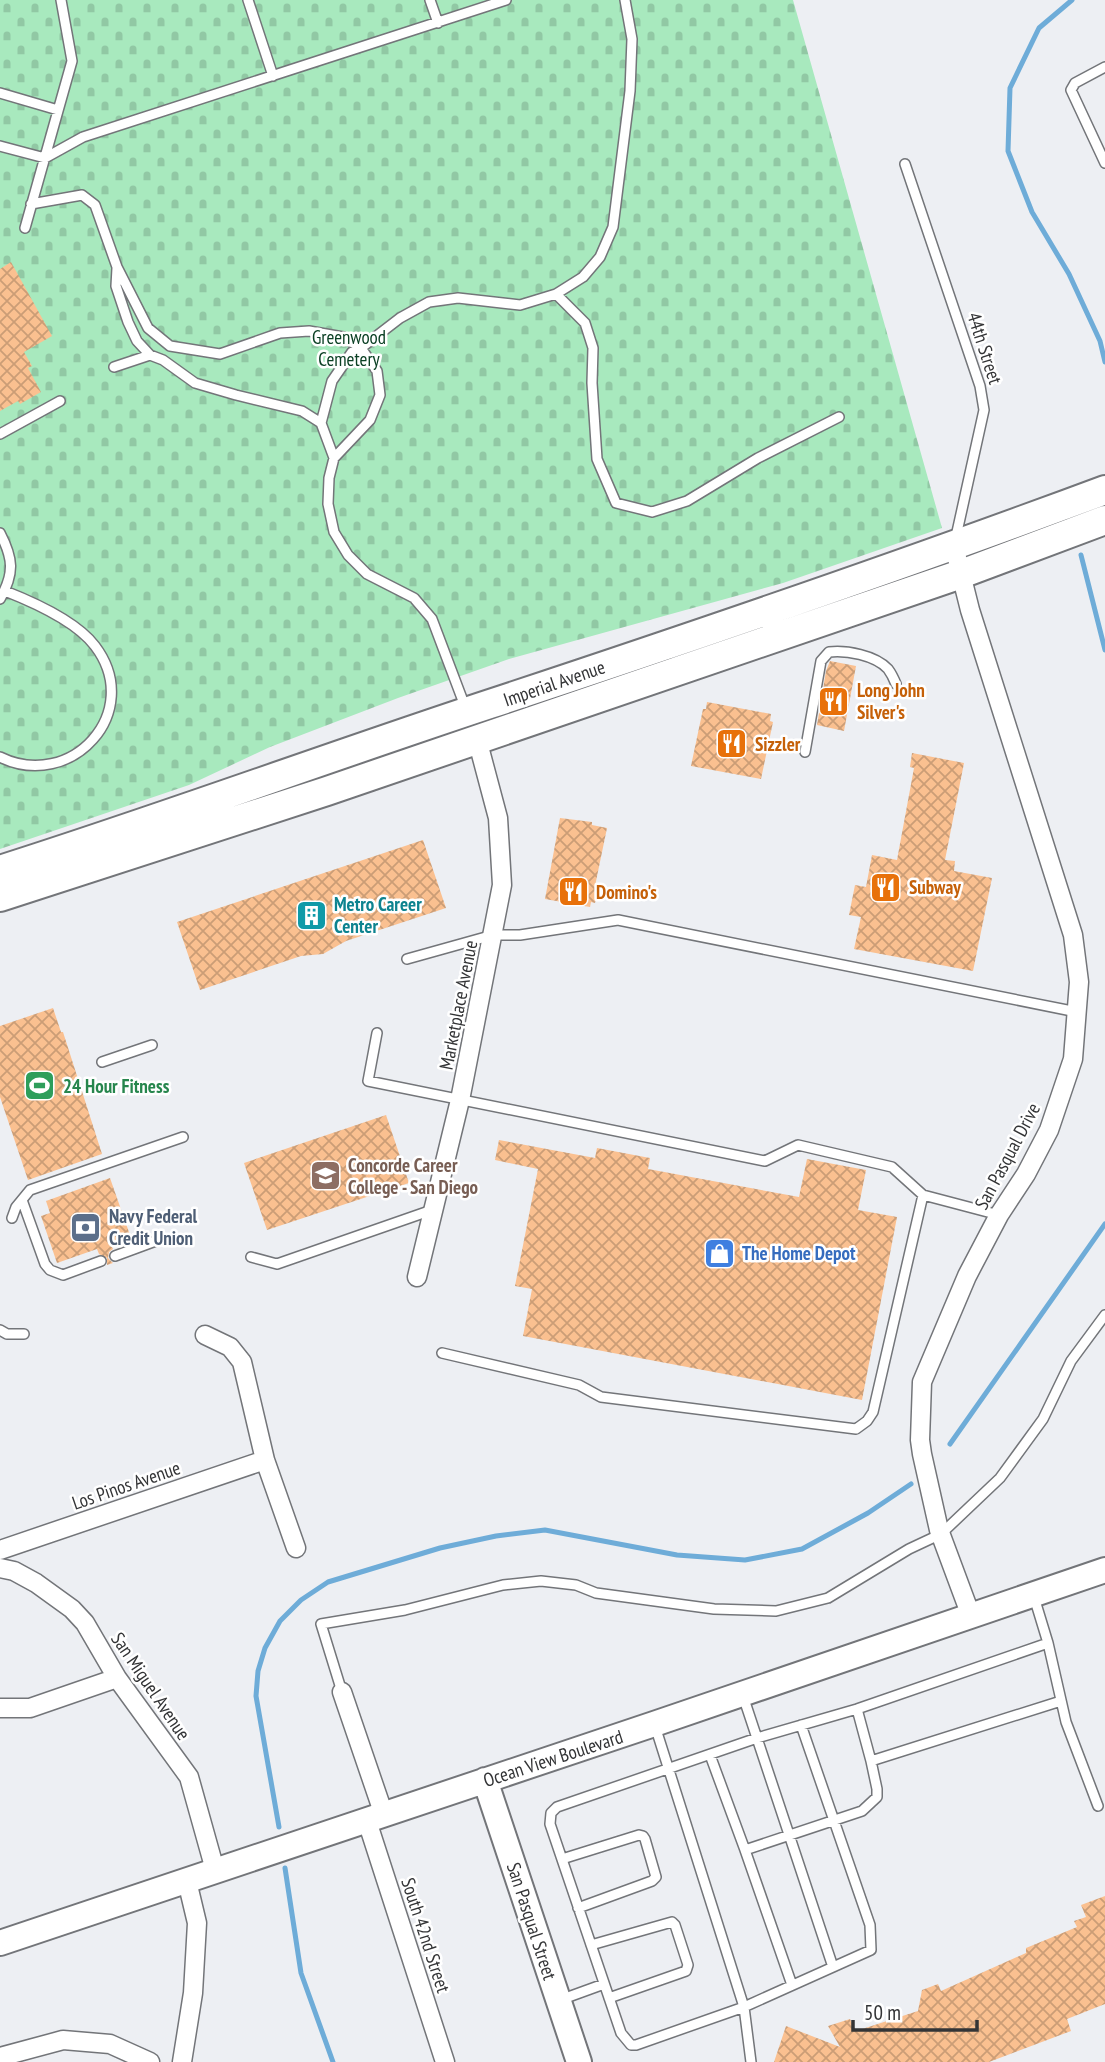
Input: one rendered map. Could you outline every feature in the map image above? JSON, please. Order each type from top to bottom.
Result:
[{"type":"main road","name":"Imperial Avenue","points":[[0,897],[327,791],[472,726],[1105,490]]},
{"type":"main road","name":"Imperial Avenue","points":[[0,870],[961,574],[1105,520]]},
{"type":"main road","name":"Ocean View Boulevard","points":[[0,1943],[1105,1570]]},
{"type":"main road","name":"San Pasqual Street","points":[[485,1780],[579,2062]]},
{"type":"street","name":"San Pasqual Drive","points":[[954,546],[970,610],[1073,935],[1079,982],[1073,1059],[1049,1130],[967,1276],[922,1382],[920,1440],[941,1534],[971,1615]]},
{"type":"street","name":"Marketplace Avenue","points":[[417,1277],[460,1100],[502,885],[498,818],[472,726]]},
{"type":"street","points":[[205,1335],[230,1347],[242,1362],[265,1460],[296,1548]]},
{"type":"street","name":"Los Pinos Avenue","points":[[0,1550],[265,1460]]},
{"type":"street","name":"San Miguel Avenue","points":[[0,1568],[14,1571],[36,1583],[72,1609],[85,1623],[117,1678],[189,1777],[215,1870]]},
{"type":"street","points":[[0,1708],[30,1708],[117,1678]]},
{"type":"street","points":[[342,1692],[375,1818]]},
{"type":"street","name":"South 42nd Street","points":[[375,1818],[445,2062]]},
{"type":"street","points":[[182,2062],[193,1993],[197,1923],[187,1881]]},
{"type":"street","points":[[0,2057],[63,2040],[110,2044],[149,2062]]},
{"type":"lane","points":[[25,228],[72,61],[61,0]]},
{"type":"lane","points":[[248,0],[273,76]]},
{"type":"lane","points":[[430,0],[438,23]]},
{"type":"lane","points":[[0,146],[44,158],[83,137],[506,0]]},
{"type":"lane","points":[[334,458],[321,423],[332,381],[352,352],[400,318],[429,302],[458,298],[520,305],[556,294],[583,277],[600,257],[614,226],[630,91],[632,39],[625,0]]},
{"type":"lane","points":[[1105,67],[1075,83],[1071,90],[1105,163]]},
{"type":"lane","points":[[0,93],[58,110]]},
{"type":"lane","name":"44th Street","points":[[905,164],[980,386],[984,410],[954,546]]},
{"type":"lane","points":[[32,204],[82,195],[95,205],[117,267],[148,328],[170,345],[220,354],[280,333],[309,331],[343,337],[361,348],[377,371],[380,395],[370,420],[334,458],[329,478],[328,504],[334,532],[348,555],[367,574],[414,598],[432,619],[472,726]]},
{"type":"lane","points":[[117,267],[116,286],[128,322],[137,341],[150,355],[163,360],[195,383],[302,411],[321,423]]},
{"type":"lane","points":[[556,294],[584,323],[593,348],[592,383],[597,459],[616,503],[652,512],[687,500],[758,458],[839,417]]},
{"type":"lane","points":[[114,367],[150,355]]},
{"type":"lane","points":[[0,434],[60,401]]},
{"type":"lane","points":[[0,533],[10,552],[11,562],[2,595],[48,612],[84,634],[106,664],[111,682],[109,715],[94,740],[68,759],[34,766],[19,765],[0,757]]},
{"type":"lane","points":[[805,752],[821,661],[829,652],[841,651],[877,661],[889,670],[896,684]]},
{"type":"lane","points":[[407,959],[493,936],[520,935],[618,920],[1077,1012]]},
{"type":"lane","points":[[377,1033],[368,1081],[765,1161],[798,1144],[892,1167],[923,1195],[999,1215]]},
{"type":"lane","points":[[102,1062],[152,1045]]},
{"type":"lane","points":[[12,1218],[16,1207],[30,1190],[183,1138]]},
{"type":"lane","points":[[442,1353],[579,1385],[601,1397],[856,1429],[867,1422],[873,1412],[923,1195]]},
{"type":"lane","points":[[22,1200],[45,1264],[50,1270],[62,1275],[101,1261]]},
{"type":"lane","points":[[251,1257],[277,1264],[433,1210]]},
{"type":"lane","points":[[115,1256],[161,1240]]},
{"type":"lane","points":[[342,1692],[321,1624],[405,1609],[503,1585],[541,1581],[680,1605],[776,1611],[828,1598],[909,1549],[941,1534],[1000,1478],[1042,1419],[1071,1362],[1105,1315]]},
{"type":"lane","points":[[0,1331],[7,1334],[24,1334]]},
{"type":"lane","points":[[1034,1594],[1066,1722],[1098,1806]]},
{"type":"lane","points":[[801,1725],[870,1925],[871,1950],[744,2007],[632,2045],[624,2039],[550,1824],[551,1813],[556,1807],[757,1738],[801,1725],[857,1709],[1048,1643]]},
{"type":"lane","points":[[743,1694],[833,1967]]},
{"type":"lane","points":[[871,1761],[1061,1701]]},
{"type":"lane","points":[[745,1850],[862,1811],[877,1797],[871,1761],[857,1709]]},
{"type":"lane","points":[[654,1724],[744,2007],[751,2062]]},
{"type":"lane","points":[[710,1755],[792,1985]]},
{"type":"lane","points":[[562,1858],[639,1835],[645,1839],[656,1877],[652,1881],[578,1908]]},
{"type":"lane","points":[[591,1945],[671,1922],[676,1925],[688,1965],[686,1971],[609,1998]]},
{"type":"lane","points":[[558,2000],[604,1984]]},
{"type":"green space","name":"Greenwood Cemetery","points":[[0,0],[793,0],[942,528],[783,583],[509,659],[270,747],[189,785],[0,849]]},
{"type":"building","points":[[11,262],[52,336],[24,352],[32,366],[28,368],[41,392],[0,411],[0,269]]},
{"type":"building","name":"Long John Silver's","points":[[830,661],[856,666],[844,731],[817,725]]},
{"type":"building","name":"Sizzler","points":[[707,702],[771,714],[770,721],[773,722],[761,779],[691,766],[703,709],[706,709]]},
{"type":"building","points":[[912,753],[964,763],[945,860],[955,861],[954,871],[992,878],[973,971],[854,949],[861,917],[849,915],[855,885],[866,887],[872,855],[897,860],[914,768],[910,767]]},
{"type":"building","points":[[560,818],[592,822],[592,825],[607,828],[595,886],[599,887],[595,903],[591,902],[590,907],[545,899]]},
{"type":"building","name":"Metro Career Center","points":[[423,840],[446,908],[346,941],[323,954],[301,956],[200,990],[177,922]]},
{"type":"building","name":"24 Hour Fitness","points":[[53,1008],[102,1154],[28,1180],[0,1097],[0,1026]]},
{"type":"building","name":"Concorde Career College - San Diego","points":[[386,1115],[409,1183],[267,1230],[244,1163]]},
{"type":"building","name":"The Home Depot","points":[[499,1140],[595,1158],[597,1148],[650,1158],[648,1169],[799,1197],[807,1159],[866,1170],[858,1210],[897,1217],[862,1400],[523,1336],[532,1289],[515,1286],[538,1169],[495,1160]]},
{"type":"building","name":"Navy Federal Credit Union","points":[[110,1178],[131,1238],[111,1245],[113,1249],[108,1258],[113,1263],[107,1265],[107,1258],[99,1254],[97,1249],[57,1263],[41,1216],[50,1213],[46,1201]]},
{"type":"building","points":[[1105,1896],[1105,2004],[1067,2019],[1071,2031],[989,2062],[774,2062],[786,2026],[840,2047],[828,2026],[850,2019],[856,2031],[918,2011],[922,1990],[938,1984],[941,1991],[1026,1953],[1026,1948],[1077,1927],[1074,1921],[1086,1917],[1081,1905]]},
{"type":"waterway","points":[[1072,0],[1039,28],[1010,88],[1008,151],[1032,212],[1069,274],[1100,341],[1105,362]]},
{"type":"waterway","points":[[1081,555],[1105,650]]},
{"type":"waterway","points":[[950,1444],[1105,1224]]},
{"type":"waterway","points":[[279,1827],[256,1696],[258,1671],[265,1648],[280,1621],[301,1600],[328,1582],[440,1548],[496,1536],[545,1530],[677,1555],[745,1560],[802,1549],[868,1513],[911,1484]]},
{"type":"waterway","points":[[285,1868],[301,1973],[333,2062]]},
{"type":"place","name":"Long John Silver's","points":[[834,701]]},
{"type":"place","name":"Sizzler","points":[[732,744]]},
{"type":"place","name":"Subway","points":[[886,887]]},
{"type":"place","name":"Domino's","points":[[573,892]]},
{"type":"place","name":"Metro Career Center","points":[[311,915]]},
{"type":"place","name":"24 Hour Fitness","points":[[40,1086]]},
{"type":"place","name":"Concorde Career College - San Diego","points":[[325,1176]]},
{"type":"place","name":"Navy Federal Credit Union","points":[[86,1227]]},
{"type":"place","name":"The Home Depot","points":[[719,1253]]}]
